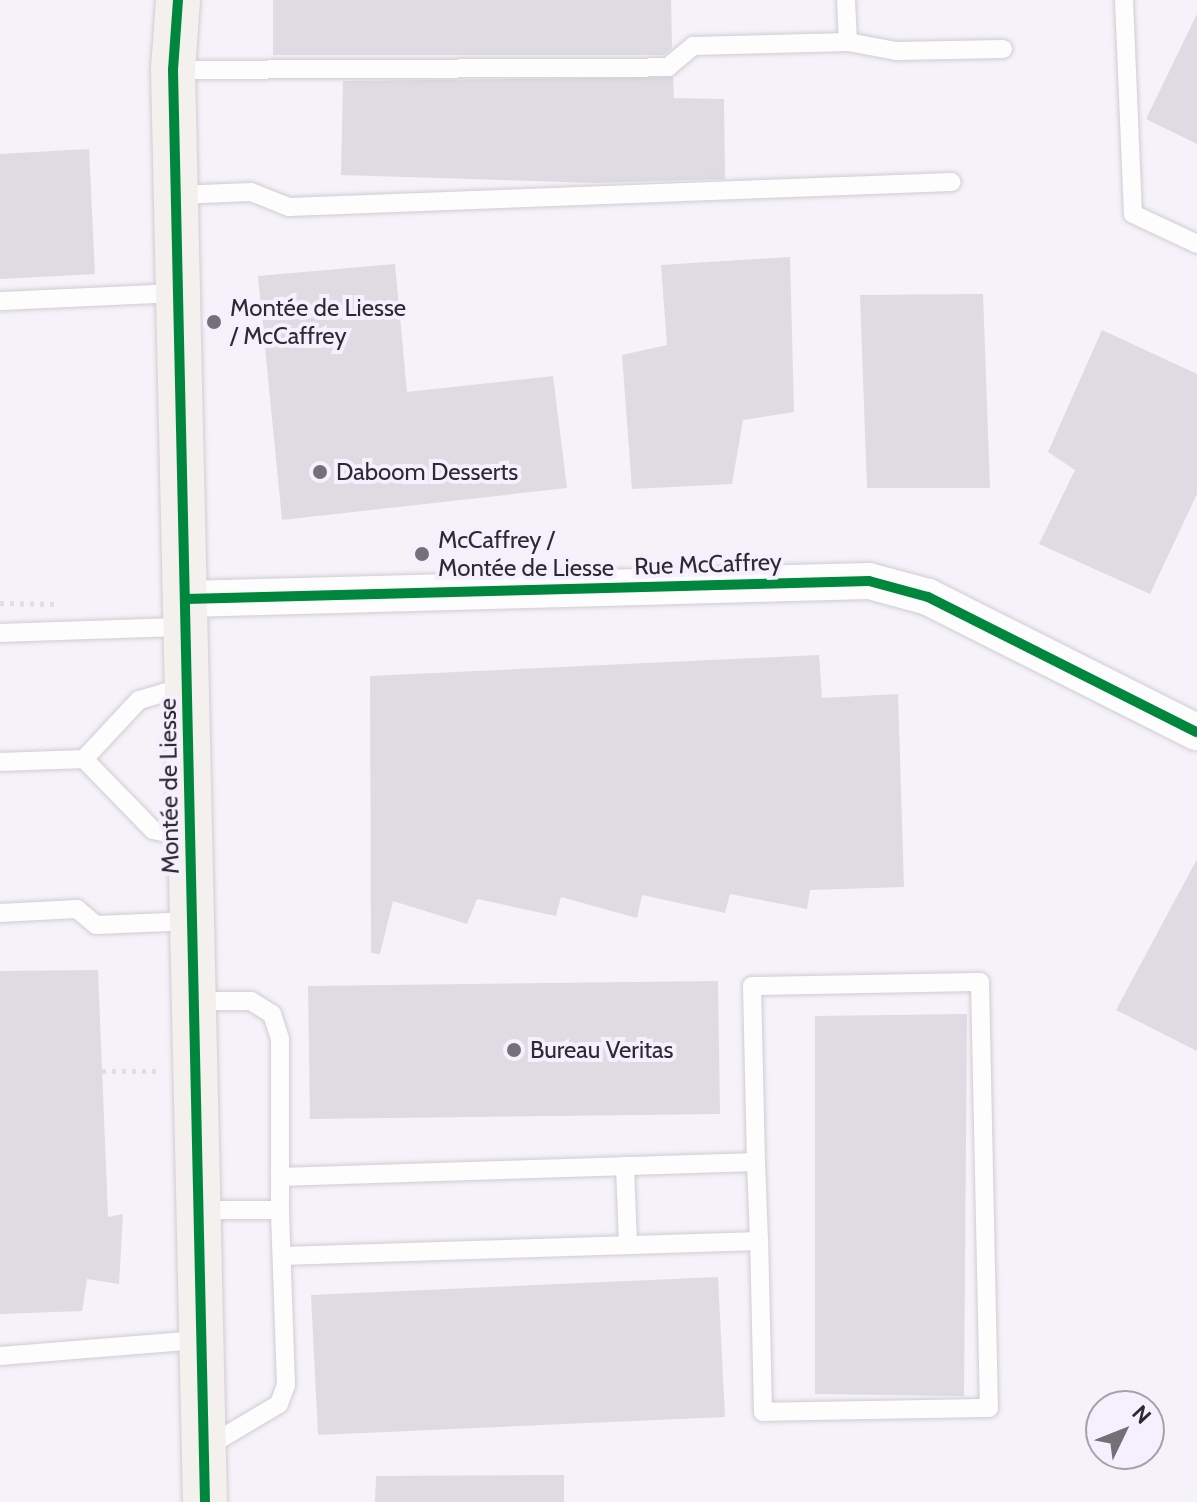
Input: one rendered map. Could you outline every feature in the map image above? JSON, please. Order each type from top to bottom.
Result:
[{"type":"street","name":"Montée de Liesse","points":[[164,0],[173,70],[177,195],[205,1502]]},
{"type":"street","name":"Montée de Liesse","points":[[173,70],[178,0]]},
{"type":"street","name":"Rue McCaffrey","points":[[186,613],[869,581],[928,597],[1197,732]]},
{"type":"lane","points":[[846,0],[848,42]]},
{"type":"lane","points":[[1124,0],[1133,214],[1197,244]]},
{"type":"lane","points":[[173,70],[668,67],[693,46],[848,42],[896,51],[1003,49]]},
{"type":"lane","points":[[177,195],[251,192],[289,207],[952,182]]},
{"type":"lane","points":[[0,301],[179,293]]},
{"type":"lane","points":[[0,633],[186,613]]},
{"type":"lane","points":[[0,762],[84,759],[139,700],[187,686]]},
{"type":"lane","points":[[84,759],[153,830],[190,838]]},
{"type":"lane","points":[[0,913],[77,909],[96,925],[192,921]]},
{"type":"lane","points":[[980,982],[989,1408],[763,1412],[759,1241],[752,986],[980,982]]},
{"type":"lane","points":[[194,1001],[251,1001],[272,1014],[280,1039],[280,1210],[286,1385],[279,1404],[204,1449]]},
{"type":"lane","points":[[280,1177],[756,1162]]},
{"type":"lane","points":[[625,1166],[628,1245]]},
{"type":"lane","points":[[198,1210],[280,1210]]},
{"type":"lane","points":[[282,1256],[759,1241]]},
{"type":"lane","points":[[0,1356],[201,1340]]},
{"type":"path","points":[[0,603],[56,604]]},
{"type":"path","points":[[102,1071],[160,1071]]},
{"type":"building","points":[[273,0],[671,0],[672,48],[664,55],[273,55]]},
{"type":"building","points":[[1197,14],[1197,144],[1146,119]]},
{"type":"building","points":[[673,77],[674,98],[724,99],[725,179],[595,183],[341,175],[343,81]]},
{"type":"building","points":[[89,149],[95,274],[0,279],[0,154]]},
{"type":"building","points":[[790,257],[794,412],[743,420],[732,484],[632,489],[622,355],[667,345],[661,265]]},
{"type":"building","points":[[395,264],[407,392],[553,376],[567,488],[282,520],[258,276]]},
{"type":"building","points":[[983,294],[990,488],[867,488],[860,295]]},
{"type":"building","points":[[1102,330],[1197,374],[1197,494],[1150,594],[1039,544],[1075,470],[1048,452]]},
{"type":"building","points":[[819,655],[822,698],[898,694],[904,887],[810,890],[807,909],[730,894],[725,913],[642,895],[637,918],[561,897],[556,916],[477,899],[467,924],[393,901],[380,954],[371,953],[370,676]]},
{"type":"building","points":[[1197,859],[1197,1051],[1116,1010]]},
{"type":"building","points":[[98,970],[108,1217],[123,1214],[119,1284],[87,1279],[82,1311],[0,1314],[0,971]]},
{"type":"building","name":"Bureau Veritas","points":[[718,981],[720,1114],[310,1119],[308,986]]},
{"type":"building","points":[[967,1014],[964,1396],[815,1394],[815,1016]]},
{"type":"building","points":[[718,1277],[725,1417],[318,1435],[311,1295]]},
{"type":"building","points":[[564,1475],[564,1502],[375,1502],[376,1476]]},
{"type":"cycle path","points":[[178,0],[173,70],[205,1502]]},
{"type":"cycle path","points":[[186,599],[869,581],[928,597],[1197,732]]},
{"type":"place","name":"Montée de Liesse / McCaffrey","points":[[214,322]]},
{"type":"place","name":"Daboom Desserts","points":[[320,472]]},
{"type":"place","name":"McCaffrey / Montée de Liesse","points":[[422,554]]},
{"type":"place","name":"Bureau Veritas","points":[[514,1050]]}]
